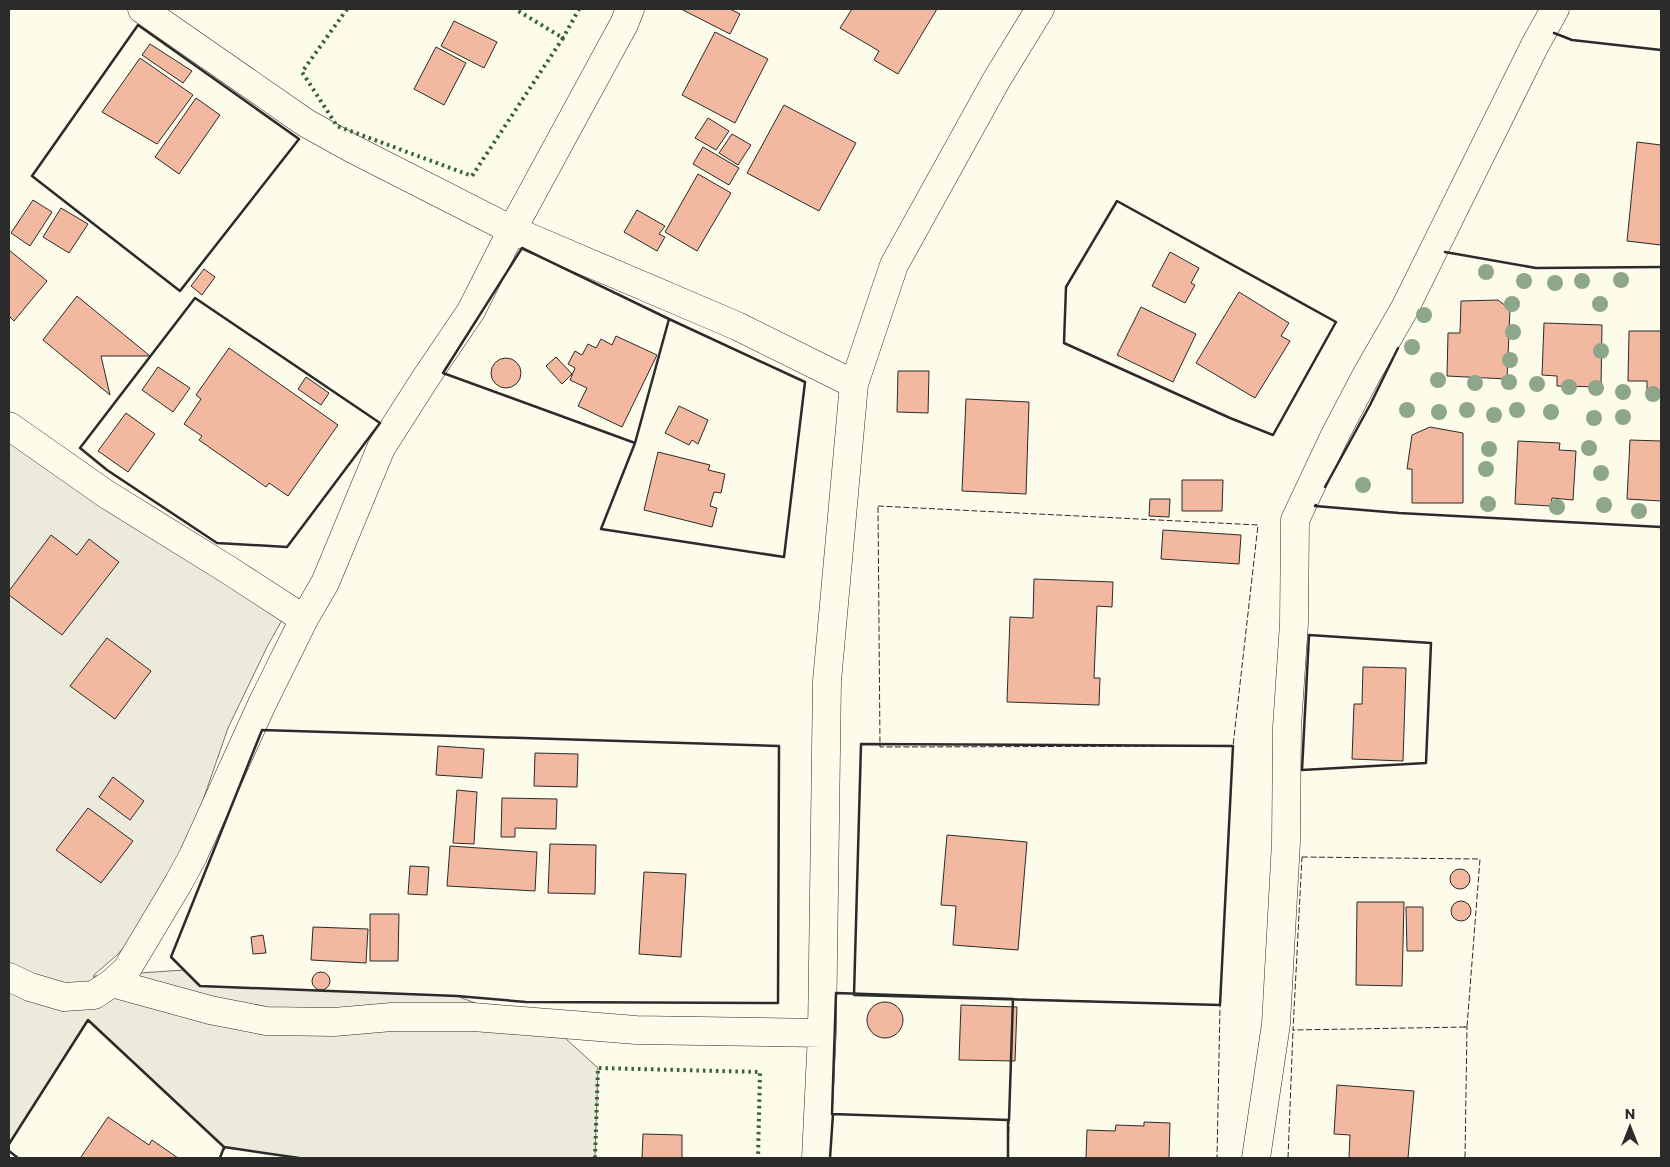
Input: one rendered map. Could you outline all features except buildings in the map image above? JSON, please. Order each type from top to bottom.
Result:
[{"type":"street","points":[[142,9],[306,122],[351,148],[512,230],[737,326],[854,384]]},
{"type":"street","points":[[9,976],[30,987],[64,997],[94,995],[112,983],[127,969],[184,874],[262,704],[304,620],[325,583],[381,448],[425,379],[472,311],[512,230],[624,24],[630,9]]},
{"type":"street","points":[[816,1158],[822,1033],[827,680],[854,384],[894,265],[997,79],[1040,9]]},
{"type":"street","points":[[1256,1158],[1276,1024],[1286,842],[1287,727],[1294,623],[1295,520],[1335,435],[1405,308],[1535,44],[1555,9]]},
{"type":"street","points":[[10,429],[44,450],[106,494],[228,569],[304,620]]},
{"type":"street","points":[[112,983],[210,1010],[266,1021],[334,1022],[392,1017],[473,1017],[636,1030],[822,1033]]},
{"type":"shaded area","points":[[9,426],[287,611],[267,647],[228,728],[185,852],[133,937],[117,955],[94,975],[90,1003],[95,976],[184,970],[200,986],[457,996],[565,1038],[598,1068],[595,1158],[299,1158],[224,1147],[88,1020],[9,1144]]},
{"type":"hedge","points":[[347,9],[302,72],[337,126],[472,176],[563,38],[515,9]]},
{"type":"hedge","points":[[562,37],[579,9]]},
{"type":"hedge","points":[[595,1158],[598,1068],[760,1072],[758,1158]]},
{"type":"fence","points":[[878,506],[1258,525],[1233,746],[880,747],[878,506]]},
{"type":"fence","points":[[1302,857],[1480,859],[1467,1027],[1293,1030],[1302,857]]},
{"type":"fence","points":[[1013,1008],[1013,999],[1220,1005],[1217,1158]]},
{"type":"fence","points":[[1464,1027],[1467,1027],[1465,1158]]},
{"type":"fence","points":[[1288,1158],[1294,1030]]},
{"type":"fence","points":[[1008,1158],[1011,1058]]},
{"type":"wall","points":[[138,25],[299,139],[180,291],[32,176],[138,25]]},
{"type":"wall","points":[[1554,33],[1572,40],[1661,50]]},
{"type":"wall","points":[[1117,201],[1336,322],[1273,435],[1230,418],[1064,343],[1066,287],[1117,201]]},
{"type":"wall","points":[[522,248],[669,319],[635,443],[443,373],[522,248]]},
{"type":"wall","points":[[1445,252],[1536,268],[1661,267]]},
{"type":"wall","points":[[195,298],[380,423],[287,547],[217,543],[107,470],[80,448],[195,298]]},
{"type":"wall","points":[[669,319],[805,382],[784,557],[601,529],[635,443],[669,319]]},
{"type":"wall","points":[[1325,487],[1370,405],[1398,348]]},
{"type":"wall","points":[[1316,505],[1399,513],[1661,527]]},
{"type":"wall","points":[[1309,635],[1431,643],[1426,763],[1302,770],[1309,635]]},
{"type":"wall","points":[[262,730],[779,746],[778,1003],[526,1002],[457,996],[200,986],[171,957],[262,730]]},
{"type":"wall","points":[[861,744],[1233,746],[1220,1005],[854,995],[861,744]]},
{"type":"wall","points":[[836,993],[1013,999],[1009,1120],[832,1114],[836,993]]},
{"type":"wall","points":[[9,1144],[88,1020],[224,1147],[220,1158]]},
{"type":"wall","points":[[830,1158],[833,1114]]},
{"type":"wall","points":[[1008,1120],[1008,1158]]},
{"type":"wall","points":[[224,1149],[224,1147],[299,1158]]},
{"type":"wall","points":[[9,1151],[18,1158]]}]
